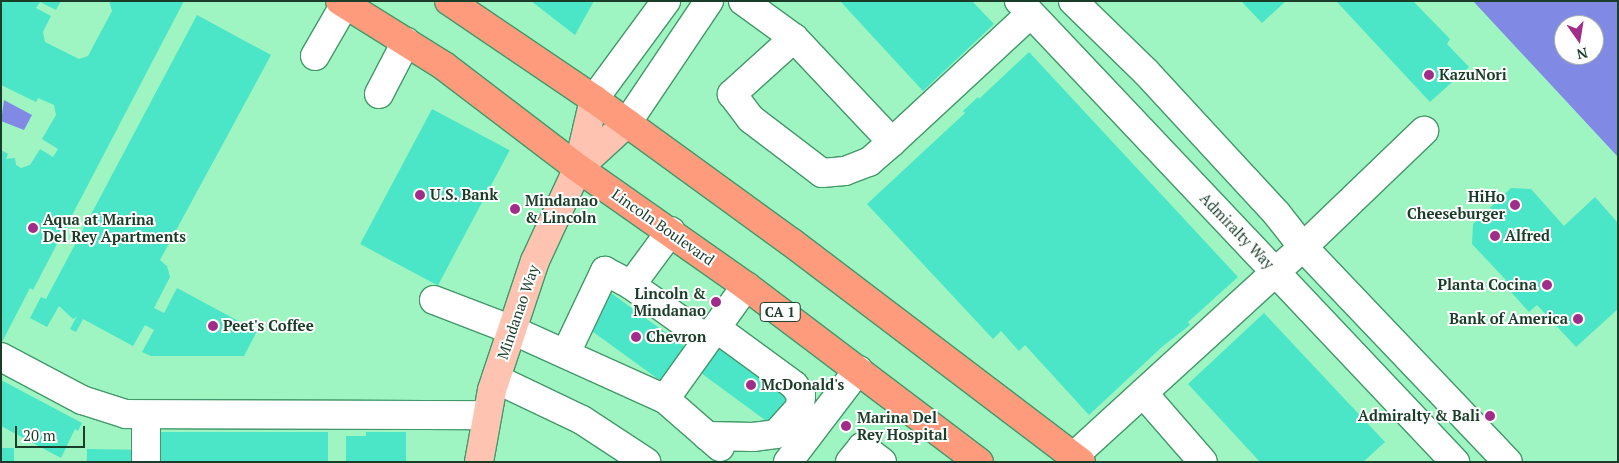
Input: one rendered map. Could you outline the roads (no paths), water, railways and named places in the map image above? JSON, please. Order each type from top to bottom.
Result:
[{"type":"highway","points":[[449,1],[627,122],[1078,459]]},
{"type":"highway","name":"Lincoln Boulevard","points":[[343,3],[444,66],[578,168],[671,231],[746,286],[978,462]]},
{"type":"main road","name":"Mindanao Way","points":[[479,462],[487,415],[496,379],[535,261],[578,168],[594,98]]},
{"type":"main road","name":"Mindanao Way","points":[[578,168],[627,122]]},
{"type":"street","name":"Mindanao Way","points":[[594,98],[666,1]]},
{"type":"street","name":"Mindanao Way","points":[[627,122],[709,1]]},
{"type":"street","points":[[743,1],[794,38],[892,142]]},
{"type":"street","points":[[1073,1],[1165,94],[1277,214],[1303,247],[1508,462]]},
{"type":"street","points":[[315,56],[343,3]]},
{"type":"street","points":[[794,38],[732,94],[750,119],[822,173],[845,171],[869,162],[892,142],[1024,8]]},
{"type":"street","name":"Admiralty Way","points":[[1024,8],[1276,271],[1299,300],[1447,459]]},
{"type":"street","points":[[379,94],[406,42]]},
{"type":"street","points":[[1078,459],[1143,393],[1170,353],[1276,271],[1424,131]]},
{"type":"street","points":[[631,285],[671,231]]},
{"type":"street","points":[[434,300],[566,353],[665,399],[715,443],[776,434],[800,407],[801,395],[794,385],[712,333],[605,271],[566,353]]},
{"type":"street","points":[[665,399],[746,286]]},
{"type":"street","points":[[1,357],[82,400],[126,414],[487,415]]},
{"type":"street","points":[[788,462],[858,370]]},
{"type":"street","points":[[496,379],[582,420],[646,462]]},
{"type":"street","points":[[1143,393],[1203,462]]},
{"type":"street","points":[[146,415],[146,462]]},
{"type":"street","points":[[850,462],[862,447],[882,462]]},
{"type":"water","points":[[1473,1],[1618,1],[1618,157]]},
{"type":"water","points":[[4,100],[32,115],[24,130],[1,121]]},
{"type":"place","name":"KazuNori","points":[[1429,75]]},
{"type":"place","name":"U.S. Bank","points":[[420,195]]},
{"type":"place","name":"HiHo Cheeseburger","points":[[1515,205]]},
{"type":"place","name":"Mindanao & Lincoln","points":[[515,209]]},
{"type":"place","name":"Aqua at Marina Del Rey Apartments","points":[[33,228]]},
{"type":"place","name":"Alfred","points":[[1495,236]]},
{"type":"place","name":"Planta Cocina","points":[[1547,285]]},
{"type":"place","name":"Lincoln & Mindanao","points":[[716,302]]},
{"type":"place","name":"Bank of America","points":[[1578,319]]},
{"type":"place","name":"Peet's Coffee","points":[[213,326]]},
{"type":"place","name":"Chevron","points":[[636,337]]},
{"type":"place","name":"McDonald's","points":[[751,385]]},
{"type":"place","name":"Admiralty & Bali","points":[[1490,416]]},
{"type":"place","name":"Marina Del Rey Hospital","points":[[846,426]]}]
